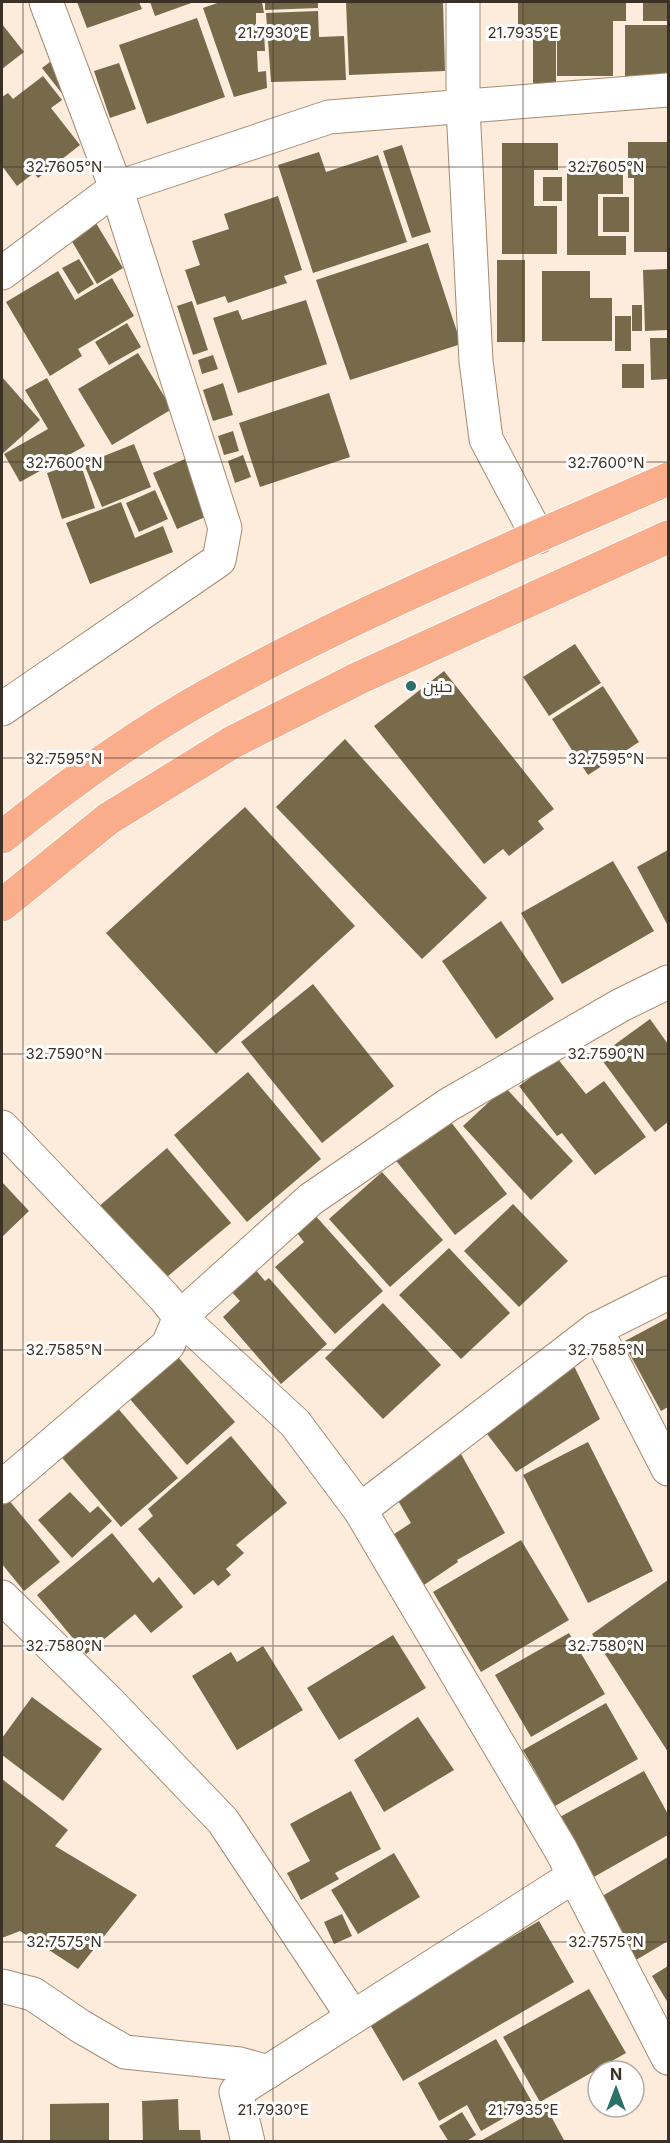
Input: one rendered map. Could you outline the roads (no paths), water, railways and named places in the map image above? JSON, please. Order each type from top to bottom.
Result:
[{"type":"main road","points":[[2,837],[70,783],[190,705],[315,637],[669,479]]},
{"type":"main road","points":[[2,905],[108,819],[231,743],[359,678],[669,537]]},
{"type":"street","points":[[2,709],[219,560],[225,528],[116,188],[46,2]]},
{"type":"street","points":[[463,2],[463,108],[476,361],[486,439],[538,537]]},
{"type":"street","points":[[2,273],[116,188],[330,117],[669,90]]},
{"type":"street","points":[[2,1487],[168,1345],[180,1317],[312,1199],[439,1112],[621,1005],[669,982]]},
{"type":"street","points":[[2,1127],[164,1297],[180,1317],[295,1423],[360,1510],[574,1876],[669,2058]]},
{"type":"street","points":[[360,1510],[596,1329],[669,1293]]},
{"type":"street","points":[[596,1329],[669,1469]]},
{"type":"street","points":[[2,1597],[108,1701],[223,1821],[353,2017]]},
{"type":"street","points":[[248,2142],[236,2092],[574,1876]]},
{"type":"street","points":[[2,1986],[33,1994],[80,2026],[125,2052],[240,2064],[268,2072]]},
{"type":"place","name":"حنين","points":[[411,686]]}]
